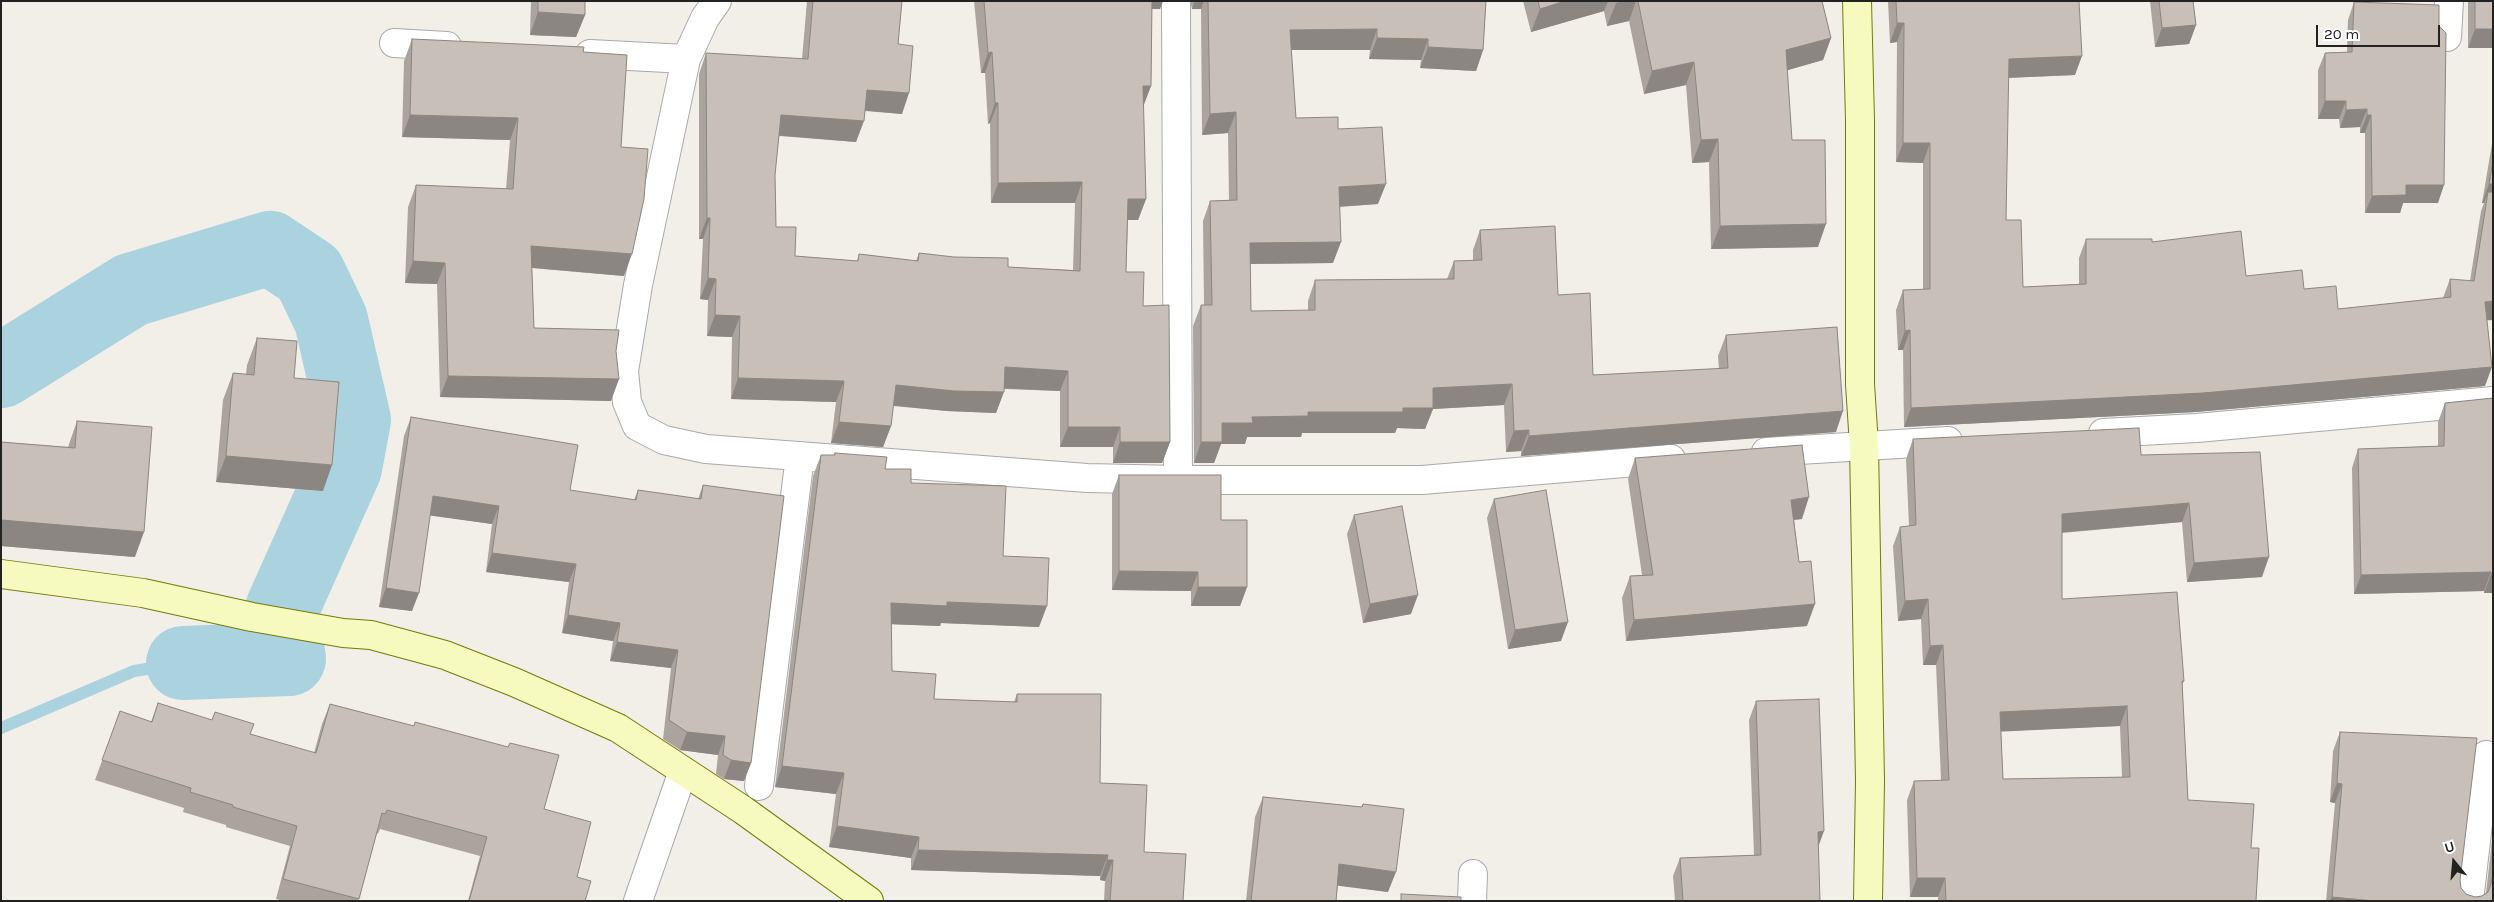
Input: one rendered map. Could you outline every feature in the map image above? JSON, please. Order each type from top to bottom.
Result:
[{"type":"main road","points":[[1857,1],[1860,121],[1860,384],[1864,445],[1870,781],[1868,901]]},
{"type":"main road","points":[[1,574],[143,592],[252,617],[343,633],[371,635],[445,655],[514,682],[618,728],[870,901]]},
{"type":"street","points":[[717,1],[705,18],[686,59],[635,304],[624,371],[627,402],[637,426],[664,440],[706,449],[1087,478],[1178,480],[1422,480],[1695,458]]},
{"type":"street","points":[[1176,1],[1178,480]]},
{"type":"street","points":[[2447,37],[2449,1]]},
{"type":"street","points":[[394,42],[472,47]]},
{"type":"street","points":[[569,53],[686,59]]},
{"type":"street","points":[[2079,434],[2197,428],[2493,401]]},
{"type":"street","points":[[1745,454],[1864,445],[1972,440]]},
{"type":"street","points":[[759,786],[800,456]]},
{"type":"street","points":[[2469,901],[2486,755]]},
{"type":"street","points":[[638,901],[683,771]]},
{"type":"building","points":[[538,1],[585,1],[585,15],[538,12]]},
{"type":"building","points":[[813,1],[902,1],[898,44],[913,46],[909,93],[867,90],[864,121],[781,115],[775,175],[776,227],[796,227],[795,256],[858,261],[859,254],[918,261],[919,253],[954,257],[1008,258],[1008,267],[1080,271],[1082,182],[998,183],[998,103],[995,103],[992,52],[988,53],[984,1],[1152,1],[1151,86],[1143,86],[1146,199],[1128,199],[1126,272],[1144,272],[1143,306],[1169,305],[1170,442],[1120,442],[1120,427],[1068,427],[1068,371],[1005,367],[1004,392],[954,391],[896,385],[891,426],[839,422],[844,381],[738,378],[740,316],[715,315],[716,279],[708,278],[710,218],[707,218],[706,53],[808,59]]},
{"type":"building","points":[[1208,1],[1486,1],[1483,50],[1428,47],[1428,39],[1377,38],[1377,29],[1290,30],[1296,118],[1338,117],[1338,129],[1382,127],[1386,184],[1339,187],[1341,242],[1250,243],[1251,311],[1315,310],[1315,280],[1454,279],[1454,261],[1482,260],[1480,230],[1555,226],[1558,295],[1590,293],[1593,375],[1728,368],[1726,335],[1837,327],[1843,411],[1529,436],[1529,430],[1514,431],[1512,384],[1433,388],[1433,408],[1403,408],[1403,412],[1308,412],[1308,416],[1252,417],[1253,423],[1222,423],[1222,442],[1201,442],[1201,305],[1212,305],[1210,201],[1237,200],[1236,112],[1210,114]]},
{"type":"building","points":[[1538,1],[1565,1],[1540,9]]},
{"type":"building","points":[[1638,1],[1822,1],[1831,38],[1786,50],[1792,140],[1825,140],[1826,224],[1720,226],[1718,139],[1701,140],[1694,62],[1652,71]]},
{"type":"building","points":[[1896,1],[2079,1],[2082,56],[2009,59],[2006,220],[2021,220],[2023,287],[2086,284],[2086,239],[2152,239],[2152,242],[2241,231],[2246,276],[2302,270],[2304,289],[2336,286],[2338,309],[2451,297],[2450,279],[2474,281],[2488,192],[2493,192],[2493,301],[2485,302],[2492,367],[2203,393],[1911,408],[1910,330],[1905,331],[1903,290],[1930,289],[1930,143],[1903,143],[1904,23],[1897,23]]},
{"type":"building","points":[[2159,1],[2193,1],[2196,25],[2162,28]]},
{"type":"building","points":[[2475,1],[2493,1],[2493,29],[2475,29]]},
{"type":"building","points":[[2354,2],[2439,5],[2439,26],[2446,33],[2444,185],[2406,185],[2406,195],[2372,196],[2371,115],[2367,115],[2367,109],[2346,110],[2346,101],[2325,101],[2325,53],[2352,52]]},
{"type":"building","points":[[412,39],[584,47],[583,52],[627,55],[621,147],[648,149],[644,199],[632,254],[531,246],[534,328],[619,330],[616,351],[619,379],[448,376],[445,263],[413,261],[416,185],[513,189],[518,118],[410,115]]},
{"type":"building","points":[[2493,162],[2493,184],[2489,184]]},
{"type":"building","points":[[257,338],[297,341],[294,378],[339,382],[332,465],[226,456],[233,373],[254,375]]},
{"type":"building","points":[[2493,398],[2493,574],[2491,572],[2361,575],[2358,449],[2444,446],[2445,403]]},
{"type":"building","points":[[411,417],[578,445],[570,490],[636,500],[638,490],[701,499],[703,485],[784,496],[751,763],[731,760],[723,755],[725,736],[687,732],[669,720],[678,650],[617,642],[620,623],[568,615],[576,564],[492,553],[499,506],[433,496],[419,593],[386,588]]},
{"type":"building","points":[[77,421],[152,427],[144,532],[1,520],[1,442],[75,448]]},
{"type":"building","points":[[2139,428],[2141,455],[2260,452],[2269,557],[2194,563],[2189,503],[2062,514],[2062,599],[2177,592],[2184,681],[2182,681],[2188,800],[2254,804],[2251,848],[2259,848],[2256,901],[1946,901],[1945,878],[1917,878],[1914,781],[1949,780],[1943,645],[1930,646],[1928,599],[1905,601],[1900,527],[1916,525],[1913,439]],"holes":[[[2127,706],[2130,777],[2003,779],[2000,712]]]},
{"type":"building","points":[[1802,445],[1809,497],[1791,500],[1799,562],[1811,561],[1815,604],[1634,620],[1630,576],[1653,575],[1635,458]]},
{"type":"building","points":[[835,453],[887,457],[885,469],[911,469],[911,483],[1006,486],[1003,556],[1049,558],[1047,606],[947,602],[947,606],[891,603],[892,671],[936,674],[934,699],[1017,702],[1017,694],[1101,694],[1100,783],[1147,785],[1144,852],[1186,854],[1183,901],[1110,901],[1113,860],[1107,860],[1108,855],[918,850],[919,837],[837,826],[844,773],[782,766],[821,455],[835,455]]},
{"type":"building","points":[[1119,475],[1221,475],[1221,520],[1247,520],[1247,587],[1198,587],[1198,572],[1119,571]]},
{"type":"building","points":[[1546,490],[1568,622],[1515,630],[1494,499]]},
{"type":"building","points":[[1402,506],[1418,595],[1370,604],[1354,515]]},
{"type":"building","points":[[1819,699],[1824,831],[1818,832],[1820,901],[1683,901],[1680,858],[1761,855],[1756,701]]},
{"type":"building","points":[[158,703],[212,720],[215,712],[254,724],[250,734],[316,753],[330,704],[414,726],[415,722],[508,747],[510,743],[559,755],[544,809],[591,822],[577,877],[591,881],[585,901],[469,901],[487,837],[387,810],[385,814],[382,813],[359,899],[283,879],[297,826],[233,807],[233,805],[190,792],[191,788],[102,760],[120,711],[152,722]]},
{"type":"building","points":[[2340,732],[2477,738],[2460,880],[2461,888],[2466,894],[2475,897],[2482,896],[2488,892],[2493,873],[2493,901],[2374,901],[2332,897],[2342,784],[2337,783]]},
{"type":"building","points":[[1263,797],[1362,807],[1363,804],[1404,809],[1396,872],[1339,864],[1336,901],[1251,901]]},
{"type":"building","points":[[1401,894],[1461,897],[1461,901],[1401,901]]},
{"type":"waterway","points":[[1,371],[131,290],[270,248],[309,274],[331,320],[354,420],[345,468],[282,609],[289,659],[183,663]]},
{"type":"waterway","points":[[1,728],[134,671],[183,663]]}]
